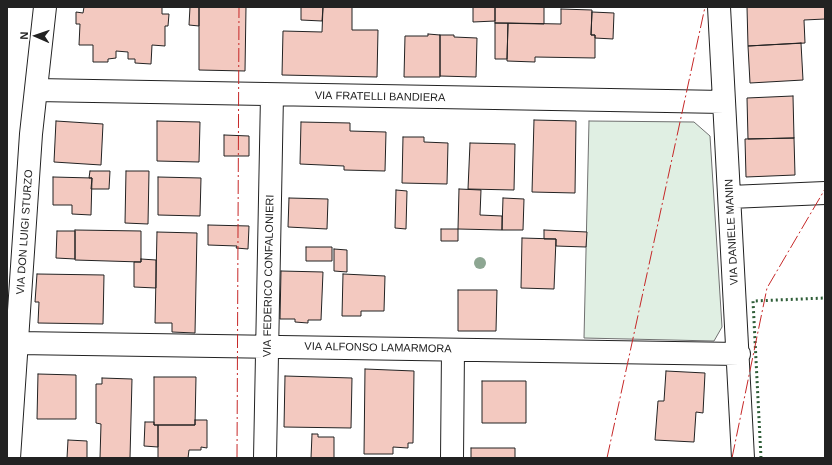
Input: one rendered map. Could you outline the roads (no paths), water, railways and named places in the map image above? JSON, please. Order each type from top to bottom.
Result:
[{"type":"street","name":"VIA DON LUIGI STURZO","points":[[9,458],[31,141],[45,7]]},
{"type":"street","name":"VIA DANIELE MANIN","points":[[720,7],[744,458]]},
{"type":"street","name":"VIA FRATELLI BANDIERA","points":[[36,90],[724,102]]},
{"type":"street","name":"VIA FEDERICO CONFALONIERI","points":[[266,458],[272,95]]},
{"type":"street","points":[[730,197],[825,193]]},
{"type":"street","name":"VIA ALFONSO LAMARMORA","points":[[18,343],[739,354]]},
{"type":"street","points":[[452,458],[453,350]]}]
